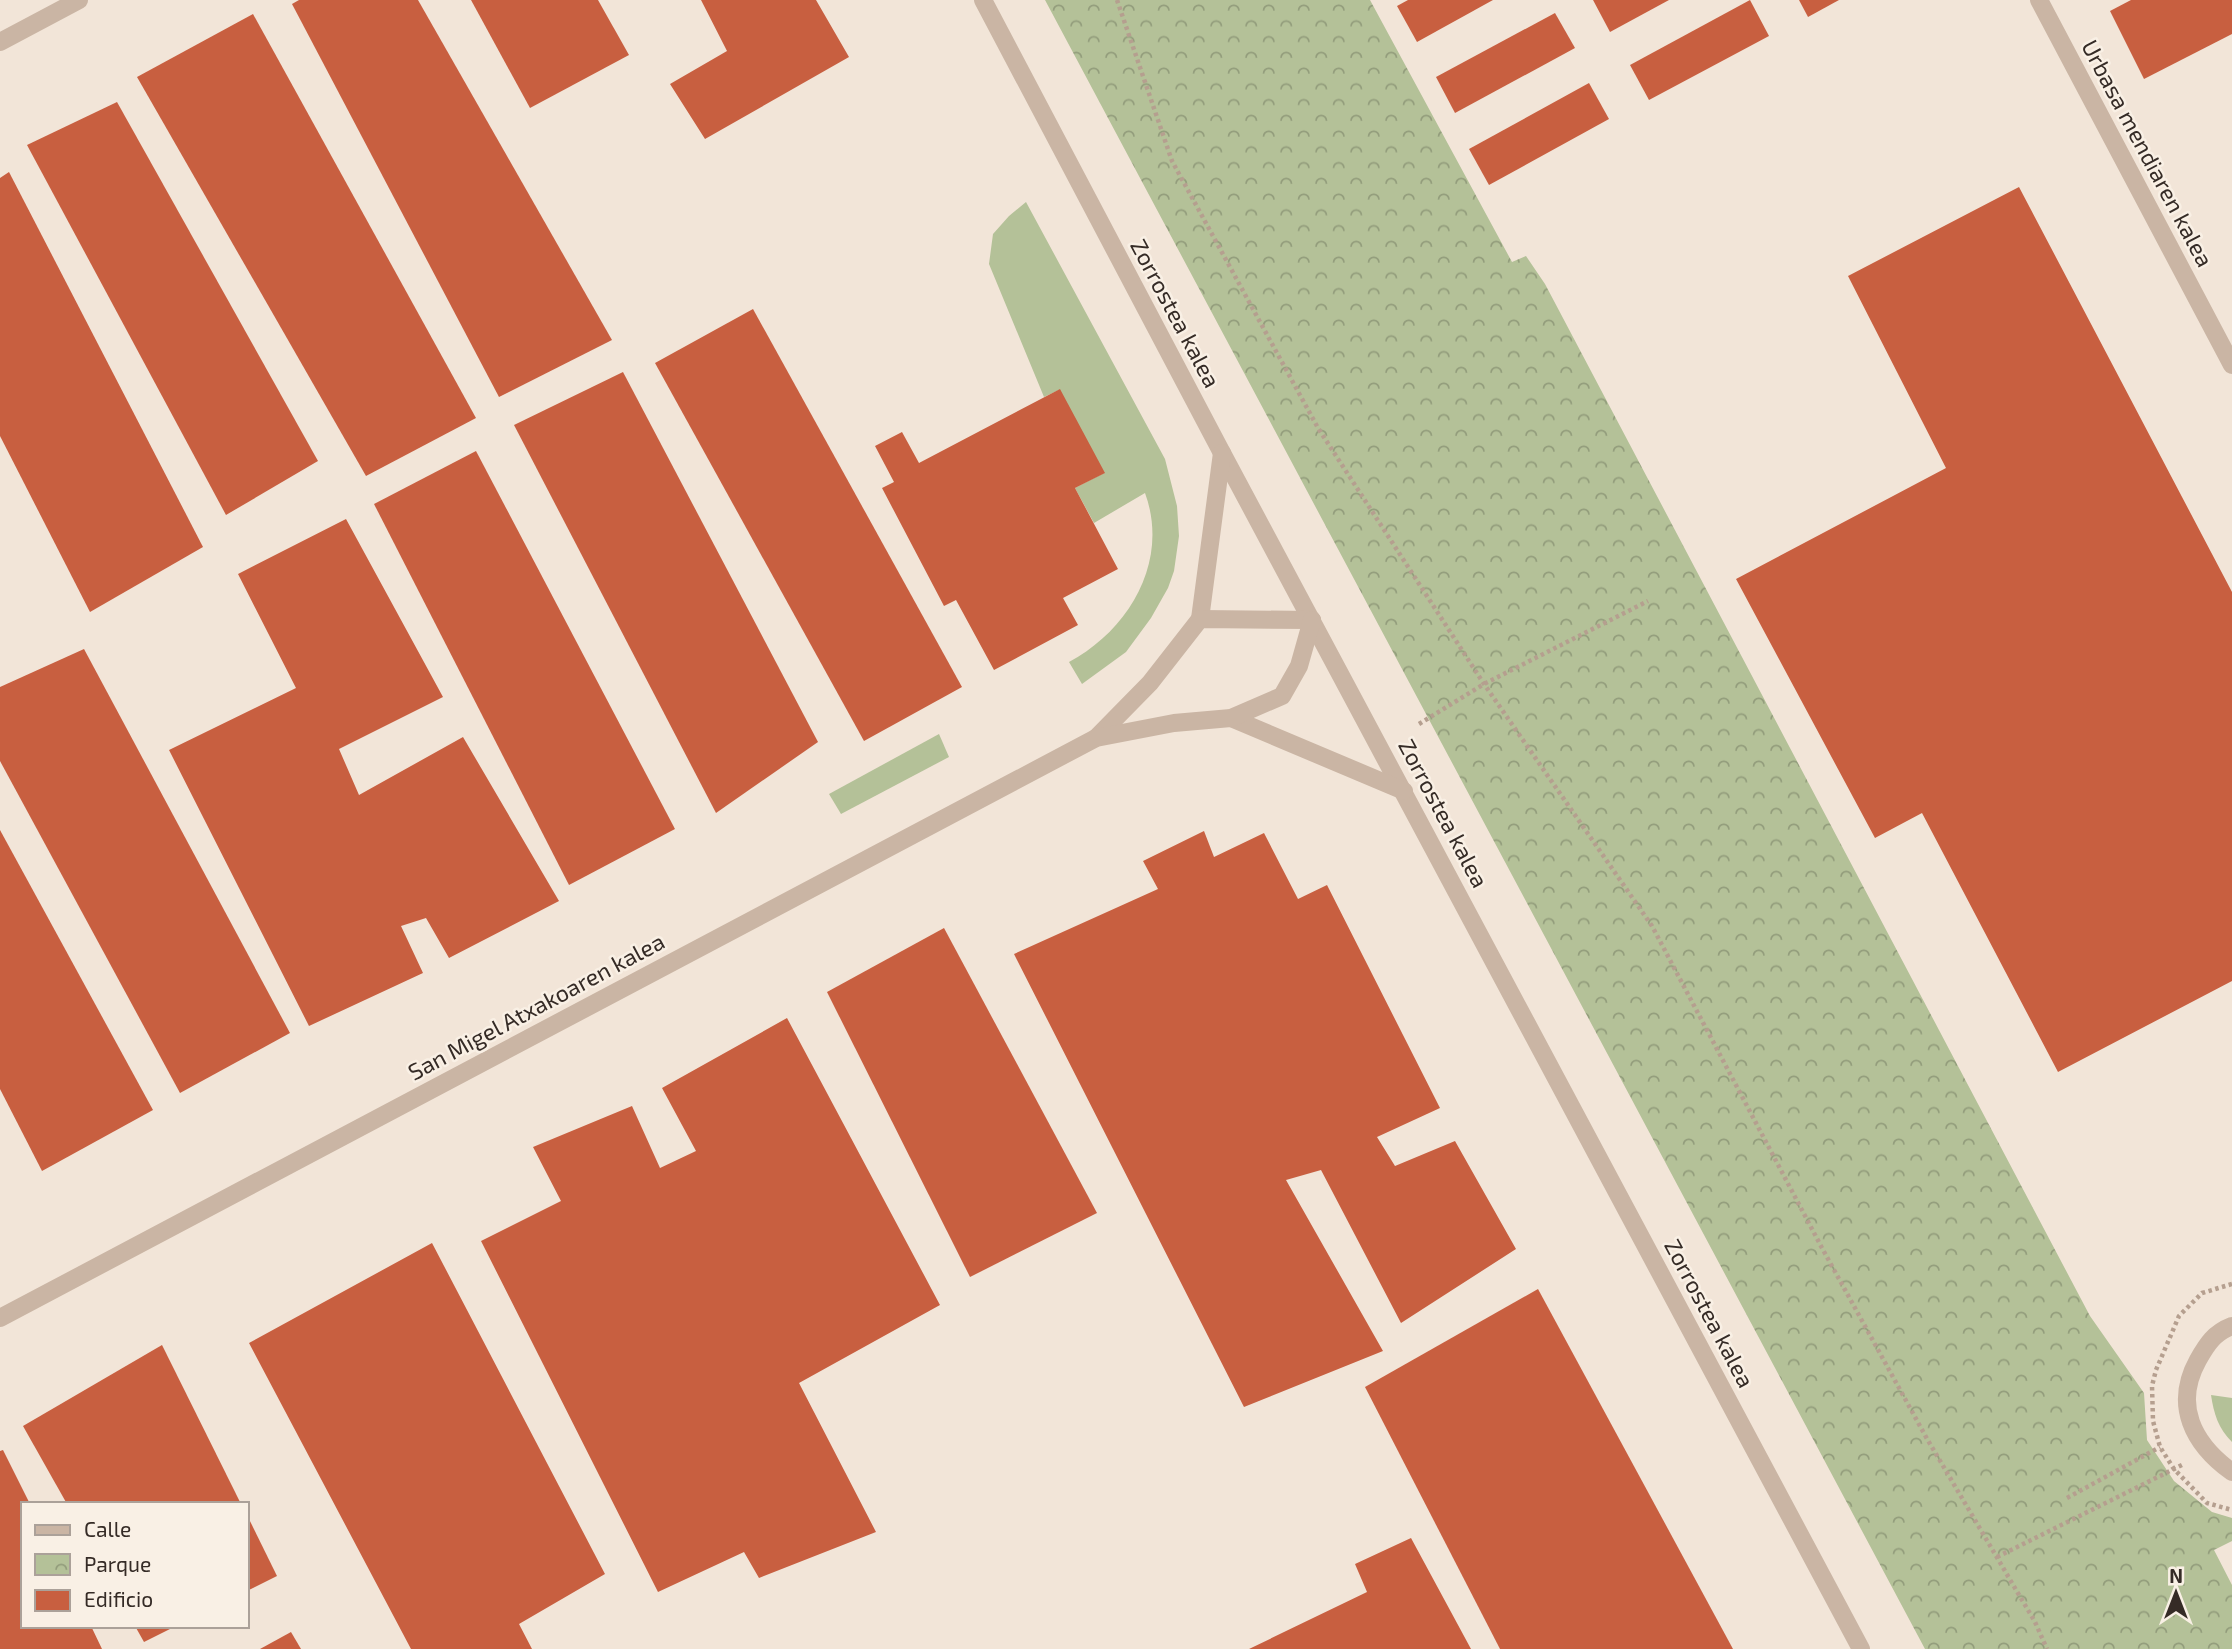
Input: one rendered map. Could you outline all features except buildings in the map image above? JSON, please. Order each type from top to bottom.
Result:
[{"type":"street","points":[[0,42],[79,0]]},
{"type":"street","name":"Zorrostea kalea","points":[[983,0],[1861,1649]]},
{"type":"street","name":"Urbasa mendiaren kalea","points":[[2039,0],[2232,365]]},
{"type":"street","points":[[1223,453],[1200,619],[1312,620]]},
{"type":"street","name":"San Migel Atxakoaren kalea","points":[[1096,738],[1150,683],[1200,619]]},
{"type":"street","name":"San Migel Atxakoaren kalea","points":[[0,1318],[1096,738],[1174,723],[1231,718],[1282,696],[1299,666],[1312,620]]},
{"type":"street","name":"San Migel Atxakoaren kalea","points":[[1231,718],[1404,791]]},
{"type":"street","points":[[2232,1326],[2213,1337],[2205,1347],[2194,1368],[2186,1401],[2187,1413],[2195,1432],[2212,1454],[2232,1472]]},
{"type":"path","points":[[1117,0],[1172,161],[1318,428],[1484,684],[1652,926],[1822,1248],[1926,1437],[2035,1622],[2047,1649]]},
{"type":"path","points":[[1419,723],[1484,684],[1648,601]]},
{"type":"path","points":[[2067,1498],[2160,1447]]},
{"type":"path","points":[[1997,1557],[2188,1462]]},
{"type":"green space","points":[[1045,0],[1370,0],[1512,262],[1526,256],[1545,284],[2090,1316],[2144,1393],[2147,1440],[2174,1481],[2212,1512],[2232,1518],[2232,1541],[2214,1550],[2232,1585],[2232,1649],[1925,1649]]},
{"type":"green space","points":[[1026,202],[1165,459],[1177,506],[1179,536],[1174,571],[1168,588],[1151,618],[1126,652],[1082,684],[1069,662],[1110,632],[1139,591],[1148,568],[1152,544],[1151,518],[1145,493],[1094,523],[1075,488],[1104,473],[1059,390],[1044,397],[989,264],[993,234]]},
{"type":"green space","points":[[939,734],[949,757],[841,814],[829,794]]},
{"type":"green space","points":[[2211,1395],[2232,1398],[2232,1442],[2217,1420]]}]
